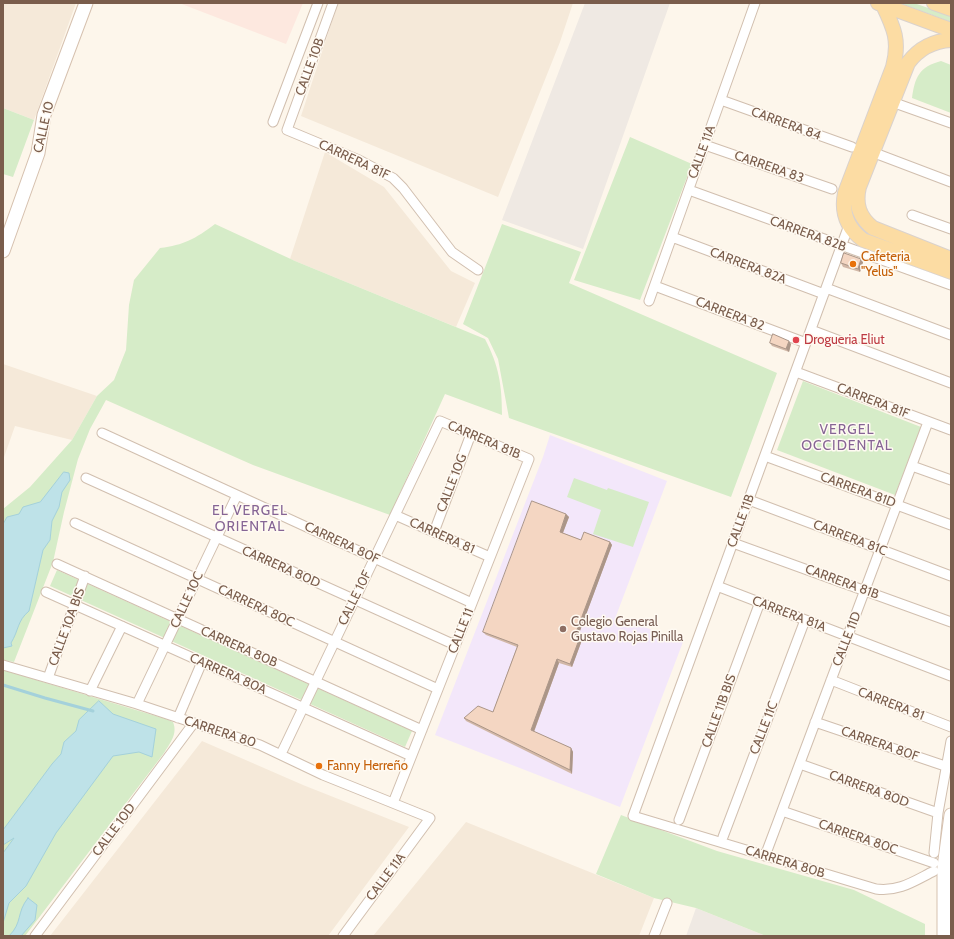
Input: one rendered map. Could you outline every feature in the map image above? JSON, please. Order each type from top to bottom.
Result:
[{"type":"main road","points":[[934,3],[951,9]]},
{"type":"main road","points":[[880,4],[951,30]]},
{"type":"main road","points":[[880,4],[896,34],[897,53],[845,193],[844,211],[849,225],[863,240],[951,272]]},
{"type":"main road","points":[[951,40],[934,43],[923,47],[908,63],[872,152],[857,195],[857,203],[865,222],[882,233],[951,259]]},
{"type":"street","name":"CALLE 10","points":[[3,251],[8,224],[38,153],[44,115],[86,3]]},
{"type":"street","name":"CALLE 10B","points":[[273,122],[318,3]]},
{"type":"street","name":"CALLE 10B","points":[[287,130],[333,3]]},
{"type":"street","name":"CALLE 11A","points":[[649,301],[755,3]]},
{"type":"street","name":"CARRERA 84","points":[[721,100],[852,147]]},
{"type":"street","points":[[892,102],[951,123]]},
{"type":"street","name":"CARRERA 81F","points":[[287,130],[359,160],[393,178],[403,188],[452,252],[478,270]]},
{"type":"street","name":"CARRERA 83","points":[[705,145],[832,189]]},
{"type":"street","points":[[872,152],[951,182]]},
{"type":"street","name":"CARRERA 82B","points":[[689,190],[951,285]]},
{"type":"street","points":[[912,215],[951,229]]},
{"type":"street","name":"CALLE 11B","points":[[633,816],[849,225]]},
{"type":"street","name":"CARRERA 82A","points":[[672,237],[951,335]]},
{"type":"street","name":"CARRERA 82","points":[[655,286],[806,343]]},
{"type":"street","points":[[811,330],[951,383]]},
{"type":"street","name":"CARRERA 81F","points":[[796,372],[951,430]]},
{"type":"street","name":"CARRERA 81B","points":[[440,421],[529,459]]},
{"type":"street","name":"CALLE 10F","points":[[281,754],[440,421]]},
{"type":"street","name":"CALLE 11D","points":[[765,856],[928,422]]},
{"type":"street","name":"CARRERA 80F","points":[[102,433],[472,602]]},
{"type":"street","name":"CALLE 10G","points":[[434,532],[471,434]]},
{"type":"street","name":"CARRERA 81D","points":[[765,456],[951,525]]},
{"type":"street","name":"CALLE 11","points":[[392,803],[529,459]]},
{"type":"street","points":[[912,466],[951,480]]},
{"type":"street","name":"CARRERA 80D","points":[[86,478],[455,646]]},
{"type":"street","name":"CALLE 10C","points":[[137,704],[237,495]]},
{"type":"street","name":"CARRERA 81C","points":[[749,500],[951,576]]},
{"type":"street","name":"CARRERA 81","points":[[395,515],[490,557]]},
{"type":"street","name":"CARRERA 80C","points":[[75,523],[438,689]]},
{"type":"street","name":"CARRERA 81B","points":[[733,543],[951,622]]},
{"type":"street","name":"CARRERA 80B","points":[[57,564],[422,730]]},
{"type":"street","name":"CALLE 10A BIS","points":[[48,678],[85,576]]},
{"type":"street","name":"CARRERA 81A","points":[[718,586],[951,676]]},
{"type":"street","name":"CARRERA 80A","points":[[46,592],[411,756]]},
{"type":"street","name":"CALLE 11B BIS","points":[[679,820],[760,602]]},
{"type":"street","name":"CALLE 11C","points":[[723,837],[805,620]]},
{"type":"street","points":[[90,691],[122,626]]},
{"type":"street","points":[[178,718],[202,662]]},
{"type":"street","name":"CARRERA 80","points":[[3,665],[137,704],[193,724],[260,745],[324,775],[430,818]]},
{"type":"street","name":"CARRERA 81","points":[[831,680],[951,727]]},
{"type":"street","name":"CARRERA 80F","points":[[816,722],[945,766]]},
{"type":"street","name":"CALLE 10D","points":[[35,936],[193,724]]},
{"type":"street","points":[[944,936],[945,766],[951,741]]},
{"type":"street","name":"CARRERA 80D","points":[[800,764],[944,814]]},
{"type":"street","name":"CARRERA 80C","points":[[782,811],[934,867]]},
{"type":"street","points":[[934,853],[944,814]]},
{"type":"street","name":"CARRERA 80B","points":[[633,816],[887,891],[906,886],[934,867]]},
{"type":"street","name":"CALLE 11A","points":[[343,936],[430,818]]},
{"type":"street","points":[[654,936],[667,903]]},
{"type":"shaded area","points":[[3,3],[76,3],[34,120],[3,108]]},
{"type":"shaded area","points":[[179,3],[303,3],[286,44]]},
{"type":"shaded area","points":[[338,3],[573,3],[560,42],[498,197],[301,116]]},
{"type":"shaded area","points":[[585,3],[670,3],[583,249],[502,220]]},
{"type":"shaded area","points":[[325,152],[384,187],[451,271],[475,283],[456,327],[290,259]]},
{"type":"shaded area","points":[[3,364],[97,396],[72,440],[15,426],[3,460]]},
{"type":"shaded area","name":"Colegio General Gustavo Rojas Pinilla","points":[[550,435],[667,481],[616,616],[683,642],[620,807],[435,735],[543,457]]},
{"type":"shaded area","points":[[202,741],[303,785],[409,827],[328,936],[50,936]]},
{"type":"shaded area","points":[[466,822],[654,898],[639,936],[373,936]]},
{"type":"shaded area","points":[[696,908],[766,936],[686,936]]},
{"type":"green space","points":[[900,3],[914,3],[951,16],[951,22]]},
{"type":"green space","points":[[941,61],[951,65],[951,113],[912,98],[919,74],[928,66]]},
{"type":"green space","points":[[3,108],[34,120],[13,177],[3,174]]},
{"type":"green space","points":[[630,137],[692,164],[640,300],[574,280]]},
{"type":"green space","points":[[215,224],[295,261],[485,339],[497,367],[502,415],[445,394],[390,515],[253,465],[106,400],[90,429],[78,459],[53,562],[14,662],[3,660],[3,509],[30,487],[72,440],[97,396],[114,380],[126,350],[129,305],[134,280],[160,248],[183,243],[201,234]]},
{"type":"green space","points":[[502,224],[581,252],[569,283],[777,373],[731,497],[509,418],[498,359],[488,338],[463,324]]},
{"type":"green space","points":[[803,381],[921,427],[895,495],[777,450]]},
{"type":"green space","points":[[574,478],[607,490],[608,488],[649,502],[633,547],[593,534],[601,510],[567,497]]},
{"type":"green space","points":[[57,570],[412,731],[405,747],[50,586]]},
{"type":"green space","points":[[3,670],[166,719],[173,722],[175,730],[173,738],[164,753],[25,936],[3,936]]},
{"type":"green space","points":[[621,815],[717,851],[854,890],[925,924],[925,936],[766,936],[696,908],[654,898],[596,874]]},
{"type":"water","points":[[64,472],[69,473],[70,480],[62,492],[59,507],[52,521],[50,540],[43,550],[29,611],[20,622],[11,643],[12,646],[3,648],[3,524],[7,517],[19,514],[23,507],[40,502]]},
{"type":"water","points":[[99,701],[113,714],[156,729],[152,757],[139,752],[113,756],[56,833],[26,886],[9,903],[3,923],[3,853],[14,838],[3,845],[3,830],[61,754],[64,742],[76,731],[79,720]]},
{"type":"water","points":[[28,898],[37,905],[35,920],[21,936],[9,936],[18,922],[24,903]]},
{"type":"building","name":"Cafeteria \"Yelus\"","points":[[844,253],[861,259],[858,269],[841,263]]},
{"type":"building","points":[[773,334],[789,341],[786,349],[770,343]]},
{"type":"building","points":[[532,501],[566,514],[560,532],[581,540],[584,532],[610,542],[575,635],[580,637],[570,664],[557,659],[531,730],[571,748],[570,770],[464,718],[478,706],[493,712],[518,645],[483,632]]},
{"type":"waterway","points":[[3,685],[93,711]]},
{"type":"place","name":"Cafeteria \"Yelus\"","points":[[853,264]]},
{"type":"place","name":"Drogueria Eliut","points":[[796,340]]},
{"type":"place","name":"Colegio General Gustavo Rojas Pinilla","points":[[563,629]]},
{"type":"place","name":"Fanny Herreño","points":[[319,766]]},
{"type":"district","name":"VERGEL OCCIDENTAL","points":[[847,438]]},
{"type":"district","name":"EL VERGEL ORIENTAL","points":[[250,520]]}]
